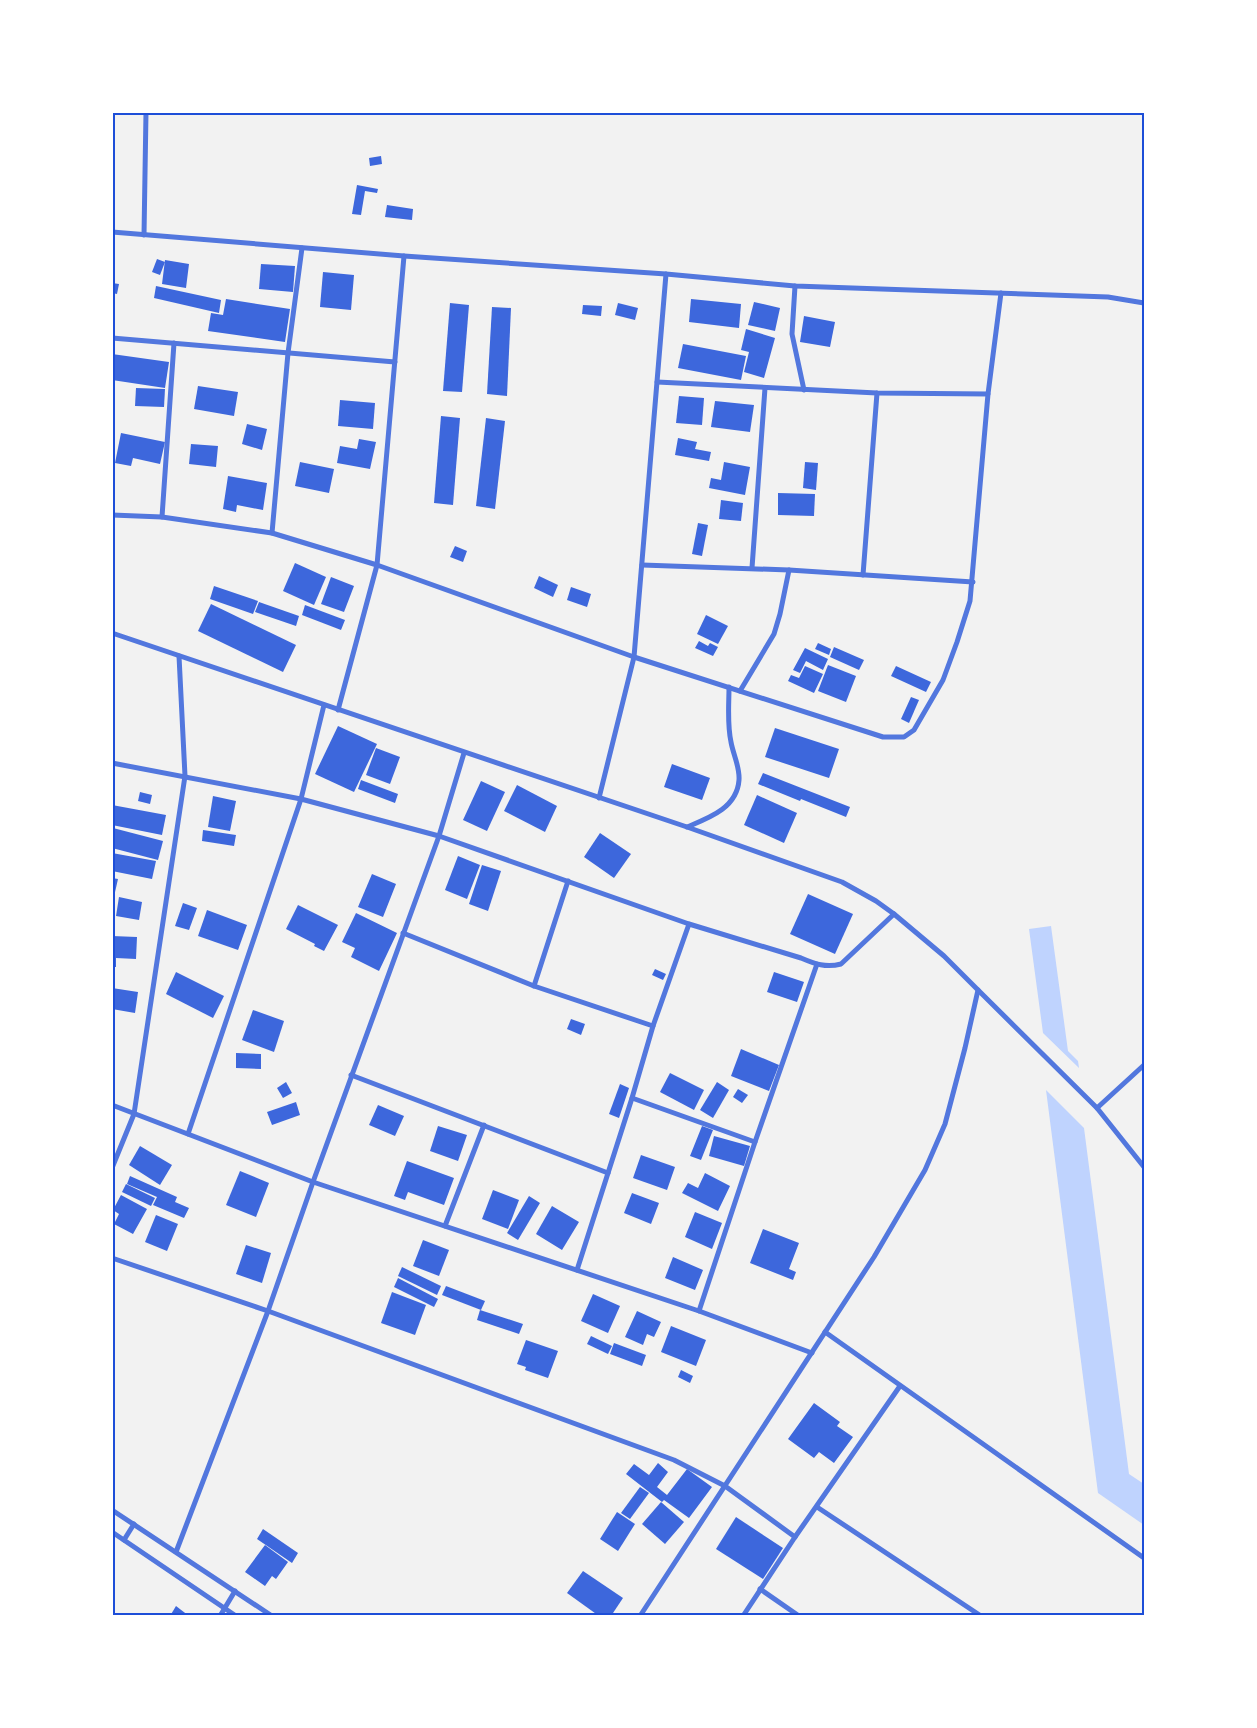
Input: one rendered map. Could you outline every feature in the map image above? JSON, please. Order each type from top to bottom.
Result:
[{"type":"street","points":[[144,235],[146,112]]},
{"type":"street","points":[[112,232],[404,256],[666,274],[795,286],[1000,292],[1108,298],[1144,303]]},
{"type":"street","points":[[272,533],[288,353],[302,248]]},
{"type":"street","points":[[338,710],[376,565],[404,256]]},
{"type":"street","points":[[599,798],[634,657],[666,274]]},
{"type":"street","points":[[795,286],[792,334],[804,390]]},
{"type":"street","points":[[112,515],[162,517],[272,533],[376,565],[634,657],[883,737],[904,737],[914,730],[943,680],[970,601],[988,394],[1000,292]]},
{"type":"street","points":[[112,338],[395,362]]},
{"type":"street","points":[[162,517],[174,343]]},
{"type":"street","points":[[657,382],[877,393],[988,394]]},
{"type":"street","points":[[752,568],[765,388]]},
{"type":"street","points":[[863,575],[877,393]]},
{"type":"street","points":[[642,565],[752,568],[973,582]]},
{"type":"street","points":[[740,691],[774,634],[789,570]]},
{"type":"street","points":[[112,633],[687,827],[842,882],[876,901],[894,914],[944,956],[1034,1048],[1097,1108],[1144,1167]]},
{"type":"street","points":[[112,1168],[134,1114],[184,776],[179,656]]},
{"type":"street","points":[[687,827],[712,817],[728,805],[737,788],[739,780],[738,770],[728,721],[729,687]]},
{"type":"street","points":[[188,1134],[301,799],[324,705]]},
{"type":"street","points":[[176,1552],[268,1311],[439,836],[464,753]]},
{"type":"street","points":[[112,763],[301,799],[439,836],[689,924],[817,964],[831,966],[841,964],[894,914]]},
{"type":"street","points":[[534,986],[568,881]]},
{"type":"street","points":[[577,1270],[632,1098],[652,1026],[689,924]]},
{"type":"street","points":[[403,933],[534,986],[652,1026]]},
{"type":"street","points":[[699,1311],[817,964]]},
{"type":"street","points":[[640,1616],[874,1257],[925,1170],[945,1124],[978,990]]},
{"type":"street","points":[[1097,1108],[1144,1065]]},
{"type":"street","points":[[352,1075],[608,1173]]},
{"type":"street","points":[[632,1098],[755,1142]]},
{"type":"street","points":[[112,1105],[313,1182],[699,1311],[812,1353]]},
{"type":"street","points":[[444,1226],[484,1125]]},
{"type":"street","points":[[112,1258],[268,1311],[674,1460],[725,1486],[795,1536]]},
{"type":"street","points":[[825,1332],[1144,1558]]},
{"type":"street","points":[[743,1616],[795,1536],[900,1386]]},
{"type":"street","points":[[817,1507],[981,1616]]},
{"type":"street","points":[[112,1510],[272,1616]]},
{"type":"street","points":[[124,1540],[134,1524]]},
{"type":"street","points":[[112,1532],[236,1616]]},
{"type":"street","points":[[760,1589],[799,1616]]},
{"type":"street","points":[[220,1616],[234,1591]]},
{"type":"water","points":[[1051,926],[1068,1051],[1078,1061],[1079,1068],[1043,1033],[1029,929]]},
{"type":"water","points":[[1046,1090],[1084,1128],[1129,1474],[1144,1484],[1144,1525],[1098,1493]]},
{"type":"building","points":[[381,156],[382,164],[370,166],[369,158]]},
{"type":"building","points":[[357,185],[378,189],[377,193],[365,191],[361,215],[352,214]]},
{"type":"building","points":[[387,205],[413,209],[412,220],[385,217]]},
{"type":"building","points":[[157,259],[165,262],[160,275],[152,272]]},
{"type":"building","points":[[165,260],[189,264],[186,288],[162,284]]},
{"type":"building","points":[[261,264],[295,266],[293,292],[259,289]]},
{"type":"building","points":[[323,272],[354,275],[351,310],[320,307]]},
{"type":"building","points":[[112,283],[119,284],[117,294],[112,293]]},
{"type":"building","points":[[156,286],[221,300],[219,313],[154,298]]},
{"type":"building","points":[[226,299],[290,309],[285,342],[208,331],[211,313],[223,315]]},
{"type":"building","points":[[691,299],[741,304],[739,328],[689,322]]},
{"type":"building","points":[[754,302],[780,308],[775,331],[748,325]]},
{"type":"building","points":[[450,303],[469,305],[462,392],[443,391]]},
{"type":"building","points":[[618,303],[638,308],[635,320],[615,315]]},
{"type":"building","points":[[583,305],[602,306],[601,316],[582,314]]},
{"type":"building","points":[[492,307],[511,308],[507,396],[487,394]]},
{"type":"building","points":[[804,316],[835,322],[830,347],[800,342]]},
{"type":"building","points":[[746,329],[775,338],[764,378],[744,372],[749,352],[741,350]]},
{"type":"building","points":[[683,344],[746,356],[741,380],[678,368]]},
{"type":"building","points":[[112,354],[169,362],[165,388],[112,380]]},
{"type":"building","points":[[198,386],[238,392],[234,416],[194,409]]},
{"type":"building","points":[[136,388],[165,389],[164,407],[135,406]]},
{"type":"building","points":[[679,396],[704,398],[702,425],[676,423]]},
{"type":"building","points":[[340,400],[375,403],[373,429],[338,426]]},
{"type":"building","points":[[715,401],[754,405],[750,432],[711,427]]},
{"type":"building","points":[[441,416],[460,418],[453,505],[434,503]]},
{"type":"building","points":[[486,418],[505,421],[495,509],[476,506]]},
{"type":"building","points":[[247,424],[267,429],[262,450],[242,444]]},
{"type":"building","points":[[121,433],[165,442],[160,464],[133,458],[131,466],[115,463]]},
{"type":"building","points":[[678,438],[697,442],[695,449],[711,452],[709,461],[675,455]]},
{"type":"building","points":[[359,439],[376,442],[370,469],[337,463],[340,446],[357,449]]},
{"type":"building","points":[[191,444],[218,446],[216,467],[189,464]]},
{"type":"building","points":[[300,462],[334,469],[329,493],[295,486]]},
{"type":"building","points":[[724,462],[750,467],[745,495],[709,488],[711,478],[721,480]]},
{"type":"building","points":[[805,462],[818,463],[816,490],[803,488]]},
{"type":"building","points":[[228,476],[267,483],[263,510],[237,505],[236,512],[223,509]]},
{"type":"building","points":[[778,493],[815,494],[814,516],[778,515]]},
{"type":"building","points":[[721,500],[743,503],[741,521],[719,519]]},
{"type":"building","points":[[698,523],[708,525],[702,556],[692,554]]},
{"type":"building","points":[[455,546],[467,551],[463,562],[450,557]]},
{"type":"building","points":[[295,563],[326,577],[314,605],[283,591]]},
{"type":"building","points":[[539,576],[558,585],[553,597],[534,588]]},
{"type":"building","points":[[331,577],[354,586],[344,612],[321,604]]},
{"type":"building","points":[[214,586],[258,601],[253,614],[210,599]]},
{"type":"building","points":[[571,587],[591,594],[587,607],[567,600]]},
{"type":"building","points":[[259,602],[299,616],[296,626],[255,612]]},
{"type":"building","points":[[211,604],[296,645],[283,672],[198,631]]},
{"type":"building","points":[[305,605],[345,620],[341,630],[302,615]]},
{"type":"building","points":[[706,615],[728,626],[718,644],[697,634]]},
{"type":"building","points":[[699,641],[708,646],[710,643],[718,647],[713,656],[695,648]]},
{"type":"building","points":[[818,643],[831,649],[829,655],[815,649]]},
{"type":"building","points":[[834,647],[864,660],[859,670],[830,657]]},
{"type":"building","points":[[805,648],[828,659],[823,670],[806,661],[800,673],[793,670]]},
{"type":"building","points":[[828,665],[856,676],[846,702],[818,691]]},
{"type":"building","points":[[805,666],[823,674],[814,693],[788,681],[791,675],[799,678]]},
{"type":"building","points":[[896,666],[931,682],[926,692],[891,676]]},
{"type":"building","points":[[911,697],[919,700],[909,723],[901,719]]},
{"type":"building","points":[[338,726],[377,744],[354,792],[315,774]]},
{"type":"building","points":[[775,728],[839,749],[829,778],[765,757]]},
{"type":"building","points":[[376,748],[400,757],[390,784],[366,775]]},
{"type":"building","points":[[672,764],[710,778],[702,800],[664,787]]},
{"type":"building","points":[[763,773],[850,807],[846,817],[758,784]]},
{"type":"building","points":[[361,780],[398,794],[395,803],[358,789]]},
{"type":"building","points":[[481,781],[505,792],[487,831],[463,820]]},
{"type":"building","points":[[517,785],[557,806],[545,832],[504,811]]},
{"type":"building","points":[[140,792],[152,795],[150,804],[138,801]]},
{"type":"building","points":[[757,795],[797,813],[784,843],[744,825]]},
{"type":"building","points":[[213,796],[236,801],[230,831],[208,827]]},
{"type":"building","points":[[112,805],[166,815],[162,835],[112,825]]},
{"type":"building","points":[[113,828],[163,841],[158,860],[112,848]]},
{"type":"building","points":[[203,830],[236,835],[234,846],[202,841]]},
{"type":"building","points":[[600,833],[631,854],[614,878],[584,857]]},
{"type":"building","points":[[112,853],[156,861],[152,879],[112,871]]},
{"type":"building","points":[[458,856],[480,865],[467,899],[445,890]]},
{"type":"building","points":[[482,865],[501,871],[488,911],[469,904]]},
{"type":"building","points":[[372,874],[396,884],[383,917],[358,907]]},
{"type":"building","points":[[112,878],[118,879],[113,901],[112,900]]},
{"type":"building","points":[[808,894],[853,914],[835,954],[790,934]]},
{"type":"building","points":[[119,897],[142,902],[139,920],[116,916]]},
{"type":"building","points":[[183,903],[197,908],[189,930],[175,926]]},
{"type":"building","points":[[298,905],[338,925],[324,951],[314,946],[315,944],[286,929]]},
{"type":"building","points":[[207,910],[247,925],[238,950],[198,936]]},
{"type":"building","points":[[356,913],[397,933],[379,971],[351,957],[355,948],[342,942]]},
{"type":"building","points":[[112,936],[137,937],[136,959],[116,958],[116,967],[112,967]]},
{"type":"building","points":[[655,969],[666,974],[663,980],[652,975]]},
{"type":"building","points":[[176,972],[224,996],[213,1018],[166,994]]},
{"type":"building","points":[[774,972],[804,982],[797,1002],[767,992]]},
{"type":"building","points":[[112,988],[138,992],[135,1013],[112,1009]]},
{"type":"building","points":[[253,1010],[284,1021],[274,1052],[242,1040]]},
{"type":"building","points":[[571,1019],[585,1024],[581,1035],[567,1029]]},
{"type":"building","points":[[741,1049],[779,1065],[769,1091],[731,1076]]},
{"type":"building","points":[[236,1053],[261,1054],[261,1069],[236,1068]]},
{"type":"building","points":[[670,1073],[704,1090],[694,1110],[660,1092]]},
{"type":"building","points":[[286,1082],[292,1093],[283,1098],[277,1088]]},
{"type":"building","points":[[717,1082],[729,1090],[713,1118],[700,1110]]},
{"type":"building","points":[[620,1084],[629,1088],[619,1118],[609,1114]]},
{"type":"building","points":[[738,1089],[748,1095],[742,1103],[733,1097]]},
{"type":"building","points":[[296,1102],[300,1115],[272,1125],[267,1112]]},
{"type":"building","points":[[378,1105],[404,1116],[395,1136],[369,1125]]},
{"type":"building","points":[[438,1126],[467,1135],[458,1161],[430,1151]]},
{"type":"building","points":[[702,1126],[713,1130],[701,1160],[690,1156]]},
{"type":"building","points":[[714,1136],[750,1146],[744,1166],[709,1156]]},
{"type":"building","points":[[140,1146],[172,1165],[160,1185],[129,1165]]},
{"type":"building","points":[[641,1155],[675,1167],[667,1190],[633,1178]]},
{"type":"building","points":[[407,1161],[454,1178],[444,1205],[408,1192],[405,1200],[394,1196]]},
{"type":"building","points":[[240,1171],[269,1183],[256,1217],[226,1205]]},
{"type":"building","points":[[705,1173],[730,1186],[718,1211],[682,1193],[688,1183],[698,1188]]},
{"type":"building","points":[[130,1176],[177,1197],[175,1202],[189,1208],[184,1218],[153,1205],[157,1197],[127,1184]]},
{"type":"building","points":[[126,1184],[155,1198],[151,1206],[122,1192]]},
{"type":"building","points":[[493,1190],[519,1200],[508,1229],[482,1219]]},
{"type":"building","points":[[632,1193],[659,1203],[651,1224],[624,1213]]},
{"type":"building","points":[[121,1195],[147,1209],[133,1234],[114,1224],[119,1214],[113,1210]]},
{"type":"building","points":[[529,1196],[540,1203],[518,1240],[507,1233]]},
{"type":"building","points":[[552,1206],[579,1222],[562,1250],[536,1234]]},
{"type":"building","points":[[695,1212],[722,1223],[712,1249],[685,1237]]},
{"type":"building","points":[[156,1215],[178,1224],[167,1251],[145,1242]]},
{"type":"building","points":[[763,1229],[799,1243],[789,1269],[796,1272],[793,1280],[750,1263]]},
{"type":"building","points":[[423,1240],[449,1250],[439,1276],[413,1266]]},
{"type":"building","points":[[246,1245],[271,1253],[262,1283],[236,1274]]},
{"type":"building","points":[[673,1257],[703,1270],[695,1290],[665,1278]]},
{"type":"building","points":[[402,1267],[441,1286],[437,1295],[398,1276]]},
{"type":"building","points":[[398,1278],[438,1299],[434,1307],[394,1287]]},
{"type":"building","points":[[446,1286],[485,1301],[481,1310],[442,1295]]},
{"type":"building","points":[[392,1292],[426,1305],[415,1335],[381,1323]]},
{"type":"building","points":[[593,1294],[620,1306],[608,1333],[581,1321]]},
{"type":"building","points":[[480,1310],[523,1324],[519,1334],[477,1320]]},
{"type":"building","points":[[637,1311],[661,1322],[654,1337],[647,1334],[643,1345],[625,1337]]},
{"type":"building","points":[[671,1326],[706,1340],[696,1366],[661,1352]]},
{"type":"building","points":[[591,1336],[612,1346],[608,1354],[587,1344]]},
{"type":"building","points":[[526,1340],[558,1351],[548,1378],[525,1370],[526,1367],[517,1364]]},
{"type":"building","points":[[614,1343],[646,1355],[642,1366],[610,1354]]},
{"type":"building","points":[[681,1370],[693,1376],[690,1383],[678,1377]]},
{"type":"building","points":[[814,1403],[840,1422],[837,1426],[853,1437],[834,1463],[819,1452],[814,1458],[788,1439]]},
{"type":"building","points":[[658,1463],[668,1472],[657,1487],[667,1495],[687,1469],[712,1487],[689,1518],[664,1500],[662,1502],[626,1474],[634,1464],[649,1475]]},
{"type":"building","points":[[640,1487],[649,1493],[630,1519],[621,1513]]},
{"type":"building","points":[[661,1502],[684,1522],[665,1544],[642,1524]]},
{"type":"building","points":[[617,1512],[635,1524],[618,1551],[600,1539]]},
{"type":"building","points":[[736,1517],[783,1548],[763,1579],[716,1549]]},
{"type":"building","points":[[263,1529],[298,1553],[292,1563],[257,1539]]},
{"type":"building","points":[[265,1545],[288,1562],[276,1579],[272,1576],[265,1586],[245,1572]]},
{"type":"building","points":[[583,1571],[623,1598],[611,1616],[599,1616],[567,1593]]},
{"type":"building","points":[[176,1606],[189,1616],[170,1616]]}]
